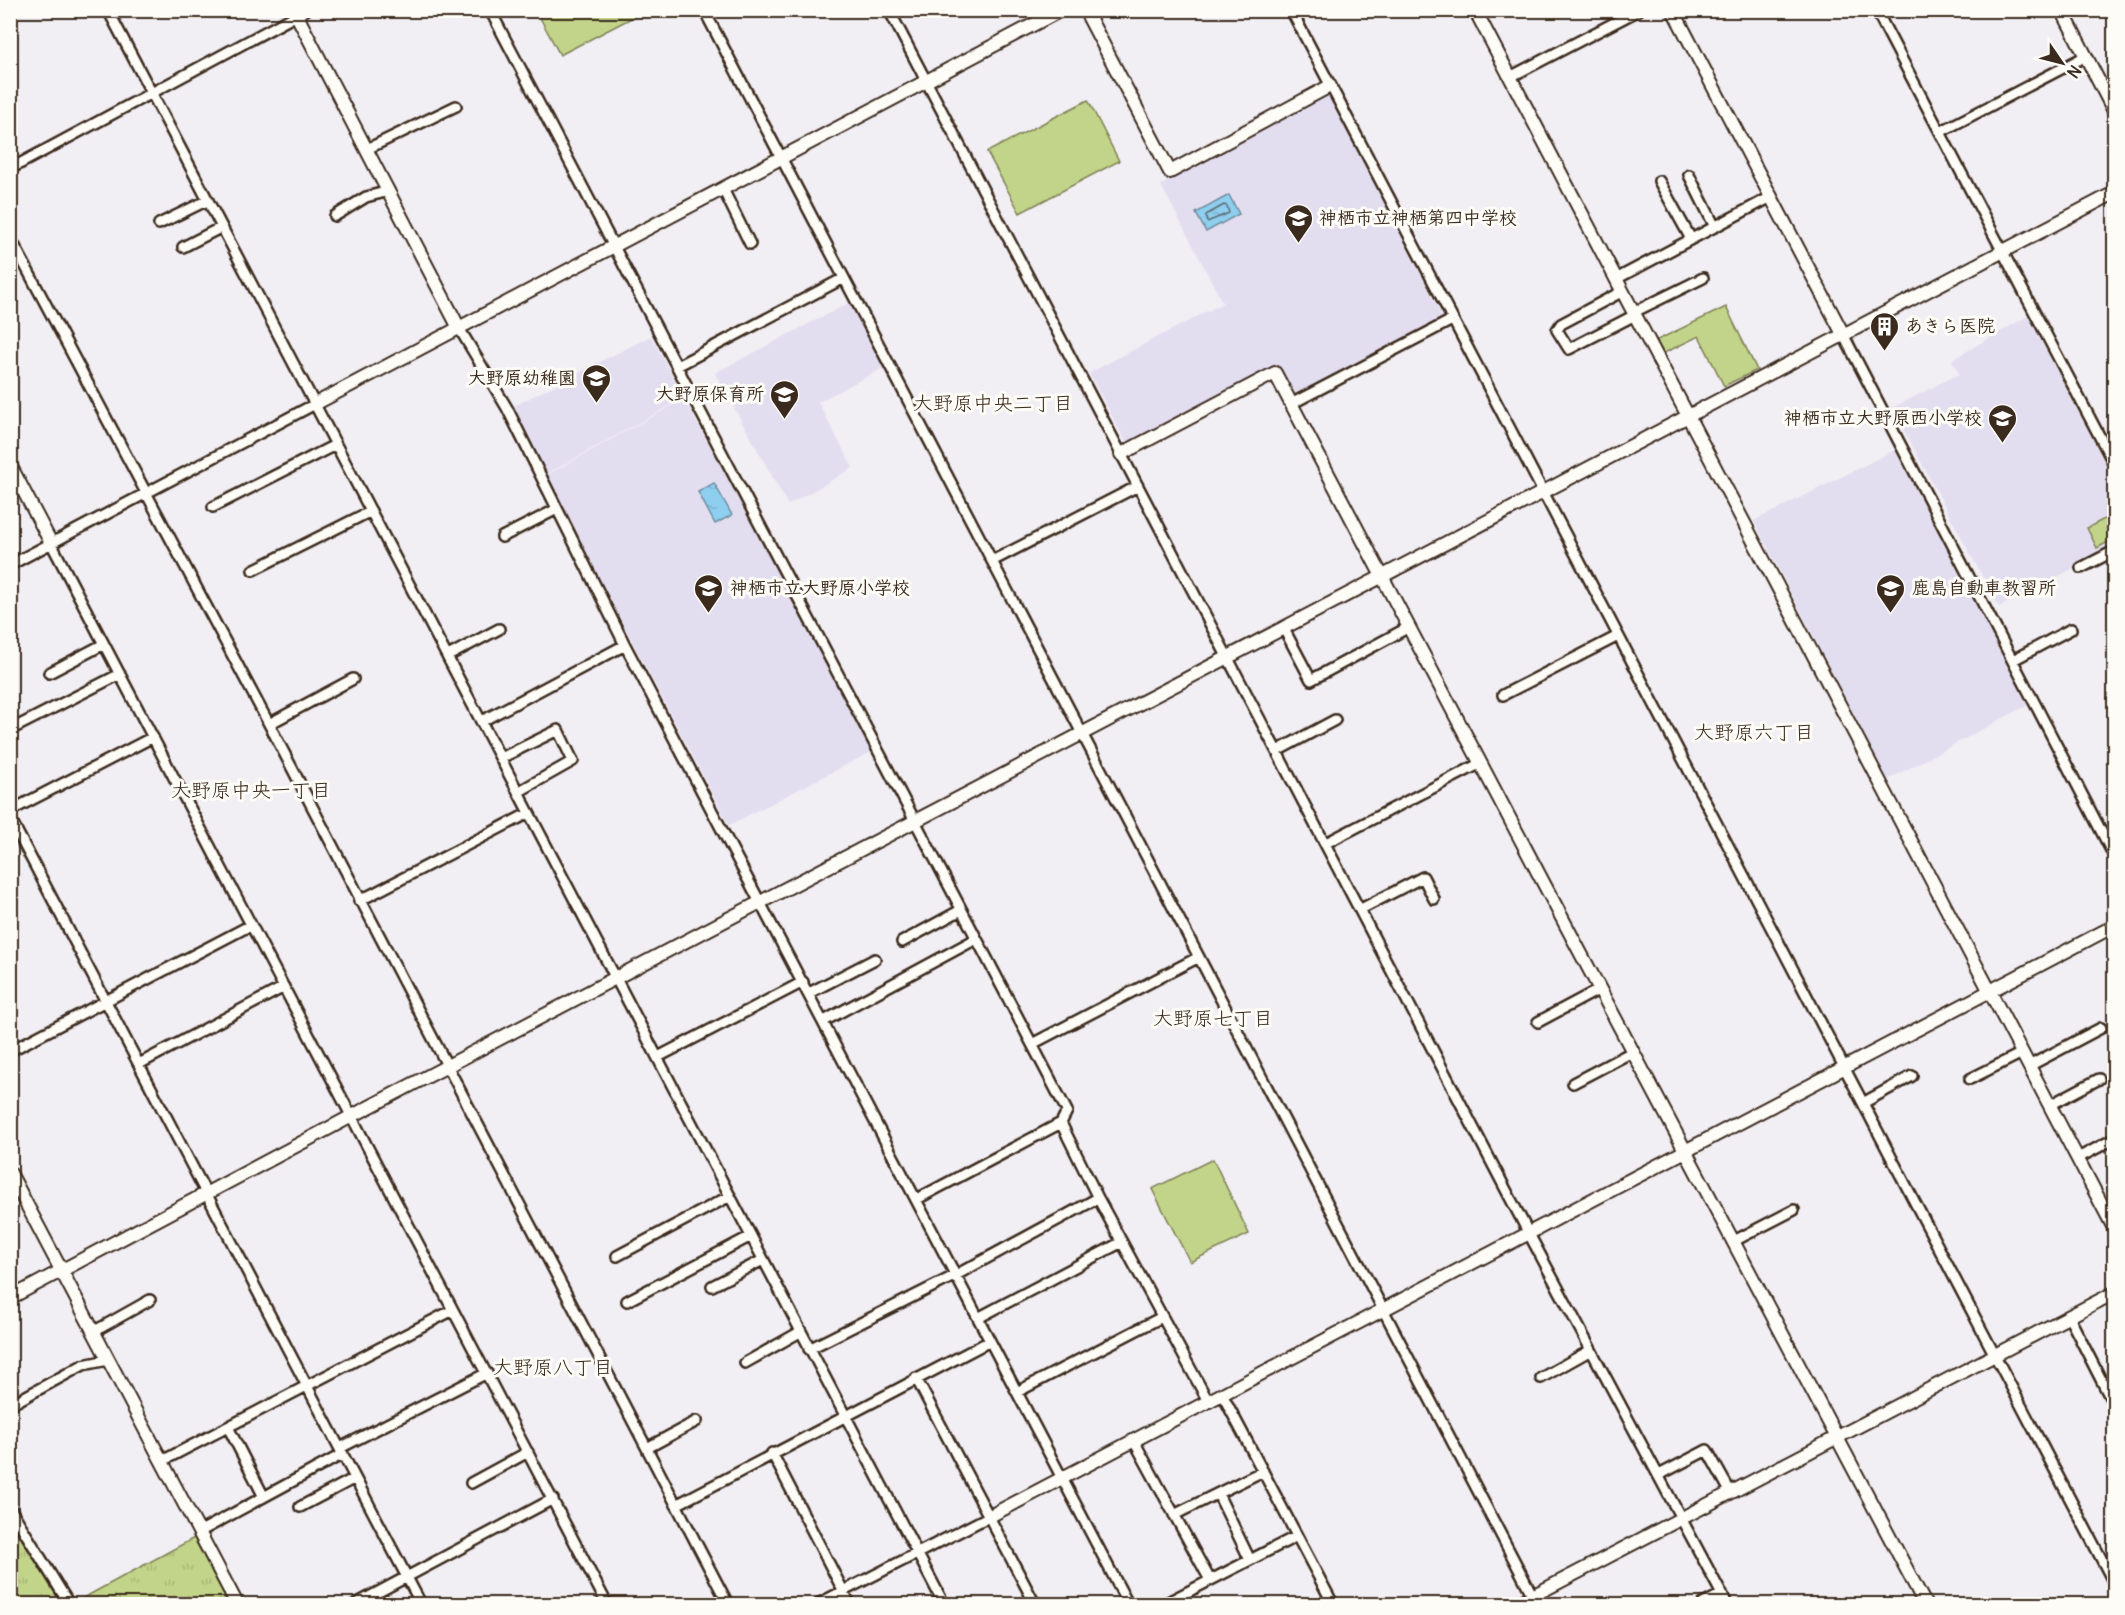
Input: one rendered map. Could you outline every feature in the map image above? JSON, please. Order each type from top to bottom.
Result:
[{"type":"street","points":[[108,10],[944,1605]]},
{"type":"street","points":[[490,10],[1066,1111],[1061,1123],[917,1199]]},
{"type":"street","points":[[705,10],[1534,1600]]},
{"type":"street","points":[[889,10],[1528,1232],[1727,1605]]},
{"type":"street","points":[[10,565],[1061,10]]},
{"type":"street","points":[[1085,10],[1170,172],[1330,86]]},
{"type":"street","points":[[1291,10],[1542,493],[2115,1582]]},
{"type":"street","points":[[1475,10],[2115,1228]]},
{"type":"street","points":[[1510,77],[1639,10]]},
{"type":"street","points":[[1673,10],[2115,856]]},
{"type":"street","points":[[1876,10],[2115,464]]},
{"type":"street","points":[[2062,10],[2115,111]]},
{"type":"street","points":[[12,165],[299,12],[459,328],[507,408],[625,645],[1128,1605]]},
{"type":"street","points":[[1940,132],[2086,56]]},
{"type":"street","points":[[367,149],[456,106]]},
{"type":"street","points":[[1689,175],[1715,227]]},
{"type":"street","points":[[1659,181],[1691,239]]},
{"type":"street","points":[[723,189],[750,244]]},
{"type":"street","points":[[335,216],[366,197],[389,191]]},
{"type":"street","points":[[10,1298],[61,1273],[352,1116],[2115,193]]},
{"type":"street","points":[[1616,279],[1771,197]]},
{"type":"street","points":[[159,224],[208,200]]},
{"type":"street","points":[[183,247],[222,227]]},
{"type":"street","points":[[10,237],[269,724],[359,901],[728,1605]]},
{"type":"street","points":[[677,366],[844,278]]},
{"type":"street","points":[[1623,291],[1561,324],[1557,330],[1569,349],[1703,278]]},
{"type":"street","points":[[1291,404],[1452,320]]},
{"type":"street","points":[[1121,454],[1275,373],[1598,990],[1686,1150],[1925,1605]]},
{"type":"street","points":[[213,507],[335,445]]},
{"type":"street","points":[[10,465],[608,1605]]},
{"type":"street","points":[[992,561],[1138,486]]},
{"type":"street","points":[[502,537],[557,509]]},
{"type":"street","points":[[253,570],[371,511]]},
{"type":"street","points":[[2081,568],[2115,551]]},
{"type":"street","points":[[1284,629],[1311,680],[1409,627]]},
{"type":"street","points":[[448,656],[499,629]]},
{"type":"street","points":[[2013,660],[2071,629]]},
{"type":"street","points":[[1503,695],[1618,636]]},
{"type":"street","points":[[49,673],[104,645]]},
{"type":"street","points":[[482,721],[625,645]]},
{"type":"street","points":[[10,730],[120,674]]},
{"type":"street","points":[[269,724],[353,679]]},
{"type":"street","points":[[1277,751],[1335,720]]},
{"type":"street","points":[[501,758],[558,730],[573,761],[518,792]]},
{"type":"street","points":[[10,811],[153,737]]},
{"type":"street","points":[[1326,843],[1481,763]]},
{"type":"street","points":[[359,901],[529,813]]},
{"type":"street","points":[[10,818],[422,1605]]},
{"type":"street","points":[[1361,909],[1423,877],[1434,899]]},
{"type":"street","points":[[902,942],[961,910]]},
{"type":"street","points":[[10,1051],[251,925]]},
{"type":"street","points":[[819,1605],[1528,1232],[2115,927]]},
{"type":"street","points":[[824,1021],[976,939]]},
{"type":"street","points":[[1032,1044],[1199,957]]},
{"type":"street","points":[[809,993],[875,959]]},
{"type":"street","points":[[658,1057],[803,982]]},
{"type":"street","points":[[139,1064],[284,987]]},
{"type":"street","points":[[1538,1023],[1598,990]]},
{"type":"street","points":[[2029,1066],[2101,1028]]},
{"type":"street","points":[[1573,1083],[1632,1052]]},
{"type":"street","points":[[1970,1079],[2022,1053]]},
{"type":"street","points":[[1863,1103],[1912,1076]]},
{"type":"street","points":[[2050,1105],[2099,1079]]},
{"type":"street","points":[[1061,1123],[1098,1198],[1208,1401]]},
{"type":"street","points":[[2078,1158],[2115,1139]]},
{"type":"street","points":[[10,1173],[237,1605]]},
{"type":"street","points":[[617,1256],[730,1196]]},
{"type":"street","points":[[809,1349],[956,1275],[1098,1198]]},
{"type":"street","points":[[1734,1241],[1794,1210]]},
{"type":"street","points":[[627,1301],[751,1236]]},
{"type":"street","points":[[978,1318],[1122,1242]]},
{"type":"street","points":[[712,1286],[763,1260]]},
{"type":"street","points":[[1517,1605],[1534,1600],[1731,1493],[2115,1293]]},
{"type":"street","points":[[93,1332],[150,1300]]},
{"type":"street","points":[[162,1461],[453,1310]]},
{"type":"street","points":[[1017,1392],[1162,1317]]},
{"type":"street","points":[[2069,1317],[2115,1405]]},
{"type":"street","points":[[745,1363],[800,1332]]},
{"type":"street","points":[[676,1505],[990,1341]]},
{"type":"street","points":[[1540,1378],[1591,1350]]},
{"type":"street","points":[[10,1405],[83,1365],[108,1360]]},
{"type":"street","points":[[199,1532],[487,1373]]},
{"type":"street","points":[[916,1378],[1035,1605]]},
{"type":"street","points":[[1222,1394],[1333,1605]]},
{"type":"street","points":[[647,1448],[697,1421]]},
{"type":"street","points":[[228,1427],[263,1495]]},
{"type":"street","points":[[1134,1441],[1210,1580]]},
{"type":"street","points":[[1659,1475],[1707,1450],[1731,1493]]},
{"type":"street","points":[[471,1483],[528,1452]]},
{"type":"street","points":[[772,1453],[850,1605]]},
{"type":"street","points":[[1174,1515],[1263,1471]]},
{"type":"street","points":[[300,1507],[355,1478]]},
{"type":"street","points":[[1218,1494],[1250,1560]]},
{"type":"street","points":[[356,1605],[553,1499]]},
{"type":"street","points":[[10,1508],[69,1605]]},
{"type":"street","points":[[1164,1605],[1297,1536]]},
{"type":"street","points":[[1702,1605],[1722,1594]]},
{"type":"shaded area","name":"神栖市立神栖第四中学校","points":[[1328,94],[1443,318],[1296,394],[1278,365],[1127,444],[1089,373],[1223,303],[1161,185]]},
{"type":"shaded area","name":"大野原保育所","points":[[849,303],[885,367],[818,402],[853,468],[788,505],[715,373]]},
{"type":"shaded area","name":"神栖市立大野原西小学校","points":[[2028,316],[2114,480],[2114,547],[1999,607],[1892,408],[1959,374],[1952,360]]},
{"type":"shaded area","name":"大野原幼稚園","points":[[651,336],[684,398],[543,476],[510,408]]},
{"type":"shaded area","name":"神栖市立大野原小学校","points":[[684,399],[877,749],[729,825],[545,476]]},
{"type":"shaded area","name":"鹿島自動車教習所","points":[[1895,450],[2028,705],[1887,780],[1754,521]]},
{"type":"green space","points":[[544,10],[645,11],[560,55],[538,14]]},
{"type":"green space","points":[[1088,100],[1119,161],[1020,213],[987,152]]},
{"type":"green space","points":[[1726,307],[1757,370],[1724,386],[1699,336],[1662,354],[1655,341]]},
{"type":"green space","points":[[2114,514],[2114,539],[2097,548],[2087,528]]},
{"type":"green space","points":[[1213,1159],[1249,1234],[1190,1262],[1152,1189]]},
{"type":"green space","points":[[11,1522],[62,1604],[11,1604]]},
{"type":"green space","points":[[194,1538],[229,1604],[74,1603]]},
{"type":"water","points":[[1229,195],[1239,214],[1206,232],[1196,213]]},
{"type":"water","points":[[714,483],[732,515],[715,524],[698,492]]},
{"type":"place","name":"神栖市立神栖第四中学校","points":[[1298,244]]},
{"type":"place","name":"あきら医院","points":[[1884,352]]},
{"type":"place","name":"大野原幼稚園","points":[[597,404]]},
{"type":"place","name":"大野原保育所","points":[[785,420]]},
{"type":"place","name":"神栖市立大野原西小学校","points":[[2003,444]]},
{"type":"place","name":"神栖市立大野原小学校","points":[[709,614]]},
{"type":"place","name":"鹿島自動車教習所","points":[[1891,614]]},
{"type":"district","name":"大野原中央二丁目","points":[[993,403]]},
{"type":"district","name":"大野原六丁目","points":[[1754,732]]},
{"type":"district","name":"大野原中央一丁目","points":[[251,790]]},
{"type":"district","name":"大野原七丁目","points":[[1213,1018]]},
{"type":"district","name":"大野原八丁目","points":[[553,1367]]}]
